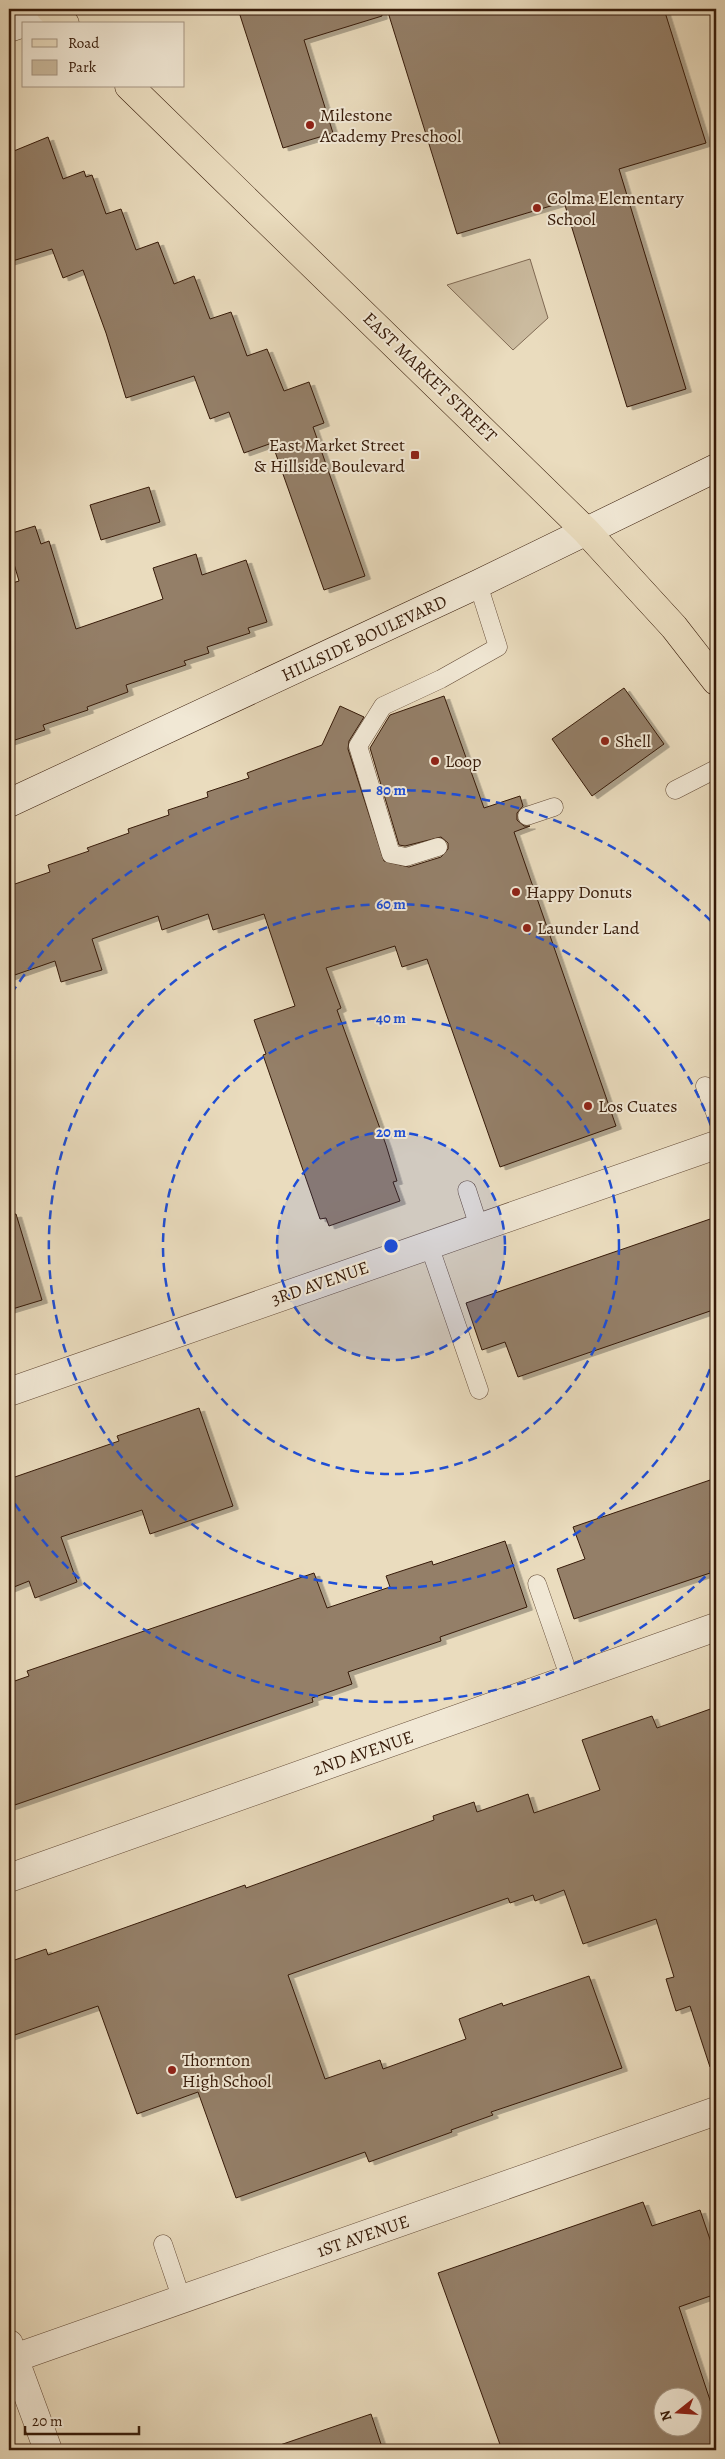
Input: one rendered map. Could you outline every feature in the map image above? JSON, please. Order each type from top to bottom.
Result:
[{"type":"main road","name":"EAST MARKET STREET","points":[[132,88],[586,531],[714,672]]},
{"type":"street","points":[[31,22],[56,15]]},
{"type":"street","points":[[9,28],[22,24]]},
{"type":"street","name":"HILLSIDE BOULEVARD","points":[[9,803],[478,584],[716,468]]},
{"type":"street","name":"3RD AVENUE","points":[[9,1392],[716,1145]]},
{"type":"street","name":"2ND AVENUE","points":[[9,1878],[716,1627]]},
{"type":"street","name":"1ST AVENUE","points":[[10,2354],[182,2300],[716,2111]]},
{"type":"street","points":[[10,2354],[48,2450]]},
{"type":"lane","points":[[438,847],[406,857],[391,854],[358,746],[383,706],[441,679],[498,647],[478,584]]},
{"type":"lane","points":[[676,790],[716,769]]},
{"type":"lane","points":[[527,816],[554,807]]},
{"type":"lane","points":[[705,1086],[716,1115]]},
{"type":"lane","points":[[467,1190],[479,1227]]},
{"type":"lane","points":[[429,1245],[479,1390]]},
{"type":"lane","points":[[537,1584],[570,1679]]},
{"type":"lane","points":[[163,2244],[182,2300]]},
{"type":"green space","points":[[530,259],[548,318],[513,350],[447,285]]},
{"type":"building","points":[[238,9],[381,9],[382,16],[304,40],[333,133],[283,148]]},
{"type":"building","points":[[387,9],[664,9],[706,143],[619,169],[686,389],[627,407],[564,202],[457,234]]},
{"type":"building","points":[[48,137],[63,179],[84,171],[86,177],[92,175],[106,214],[121,209],[136,250],[158,242],[174,284],[194,276],[210,319],[231,312],[247,356],[267,349],[284,391],[309,382],[324,423],[313,427],[365,576],[324,590],[272,443],[244,453],[229,412],[210,419],[194,376],[126,398],[106,333],[83,270],[63,278],[52,249],[9,262],[9,153]]},
{"type":"building","points":[[149,487],[160,522],[101,540],[90,505]]},
{"type":"building","points":[[35,526],[41,544],[49,541],[76,629],[163,599],[153,568],[196,554],[202,575],[246,560],[267,622],[248,628],[250,633],[207,647],[209,653],[184,661],[186,665],[126,685],[128,692],[87,707],[88,710],[43,725],[45,730],[9,742],[9,584],[19,581],[9,547],[9,534]]},
{"type":"building","points":[[624,688],[664,744],[592,796],[552,739]]},
{"type":"building","points":[[444,696],[484,808],[520,796],[523,806],[517,813],[517,820],[524,826],[530,826],[514,832],[616,1126],[500,1167],[427,959],[402,967],[395,946],[326,968],[341,1008],[337,1010],[386,1145],[397,1181],[393,1182],[400,1201],[329,1226],[326,1218],[320,1219],[263,1055],[266,1054],[254,1020],[295,1006],[264,914],[213,930],[208,914],[162,930],[158,916],[92,939],[102,970],[61,982],[55,961],[9,977],[9,886],[50,872],[48,865],[89,851],[87,848],[129,833],[128,829],[169,815],[168,810],[208,797],[207,792],[249,778],[247,773],[322,745],[340,706],[364,717],[349,741],[348,749],[384,861],[409,867],[441,857],[448,849],[448,843],[441,837],[405,846],[399,845],[370,748],[390,715]]},
{"type":"building","points":[[16,1214],[42,1300],[9,1310],[9,1215]]},
{"type":"building","points":[[716,1217],[716,1309],[518,1377],[505,1342],[482,1350],[466,1303]]},
{"type":"building","points":[[199,1408],[233,1506],[150,1534],[142,1510],[61,1537],[77,1582],[35,1598],[29,1581],[9,1589],[9,1479],[119,1441],[117,1436]]},
{"type":"building","points":[[716,1478],[716,1571],[574,1619],[557,1569],[585,1559],[573,1527]]},
{"type":"building","points":[[505,1541],[527,1607],[440,1637],[441,1641],[348,1672],[352,1684],[312,1698],[313,1702],[9,1807],[9,1683],[29,1676],[27,1671],[314,1573],[327,1608],[390,1587],[386,1576],[432,1561],[433,1565]]},
{"type":"building","points":[[716,1707],[716,2066],[710,2067],[690,2006],[676,2011],[666,1979],[674,1977],[656,1919],[583,1944],[564,1890],[535,1901],[533,1895],[510,1903],[508,1898],[288,1975],[325,2079],[380,2060],[383,2069],[466,2039],[459,2019],[502,2003],[503,2006],[589,1976],[622,2068],[491,2112],[493,2115],[451,2130],[452,2132],[369,2162],[365,2152],[236,2198],[198,2092],[137,2114],[98,2006],[9,2037],[9,1962],[46,1949],[48,1955],[245,1885],[246,1888],[434,1820],[433,1816],[474,1802],[477,1812],[528,1794],[534,1813],[600,1790],[582,1740],[652,1716],[657,1728]]},
{"type":"building","points":[[643,2202],[652,2226],[700,2210],[716,2257],[716,2294],[679,2307],[716,2418],[716,2450],[502,2450],[438,2273]]},
{"type":"building","points":[[371,2414],[383,2450],[281,2450],[280,2445]]},
{"type":"place","name":"Milestone Academy Preschool","points":[[310,125]]},
{"type":"place","name":"Colma Elementary School","points":[[537,208]]},
{"type":"place","name":"East Market Street & Hillside Boulevard","points":[[415,455]]},
{"type":"place","name":"Shell","points":[[605,741]]},
{"type":"place","name":"Loop","points":[[435,761]]},
{"type":"place","name":"Happy Donuts","points":[[516,892]]},
{"type":"place","name":"Launder Land","points":[[527,928]]},
{"type":"place","name":"Los Cuates","points":[[588,1106]]},
{"type":"place","name":"Thornton High School","points":[[172,2070]]}]
